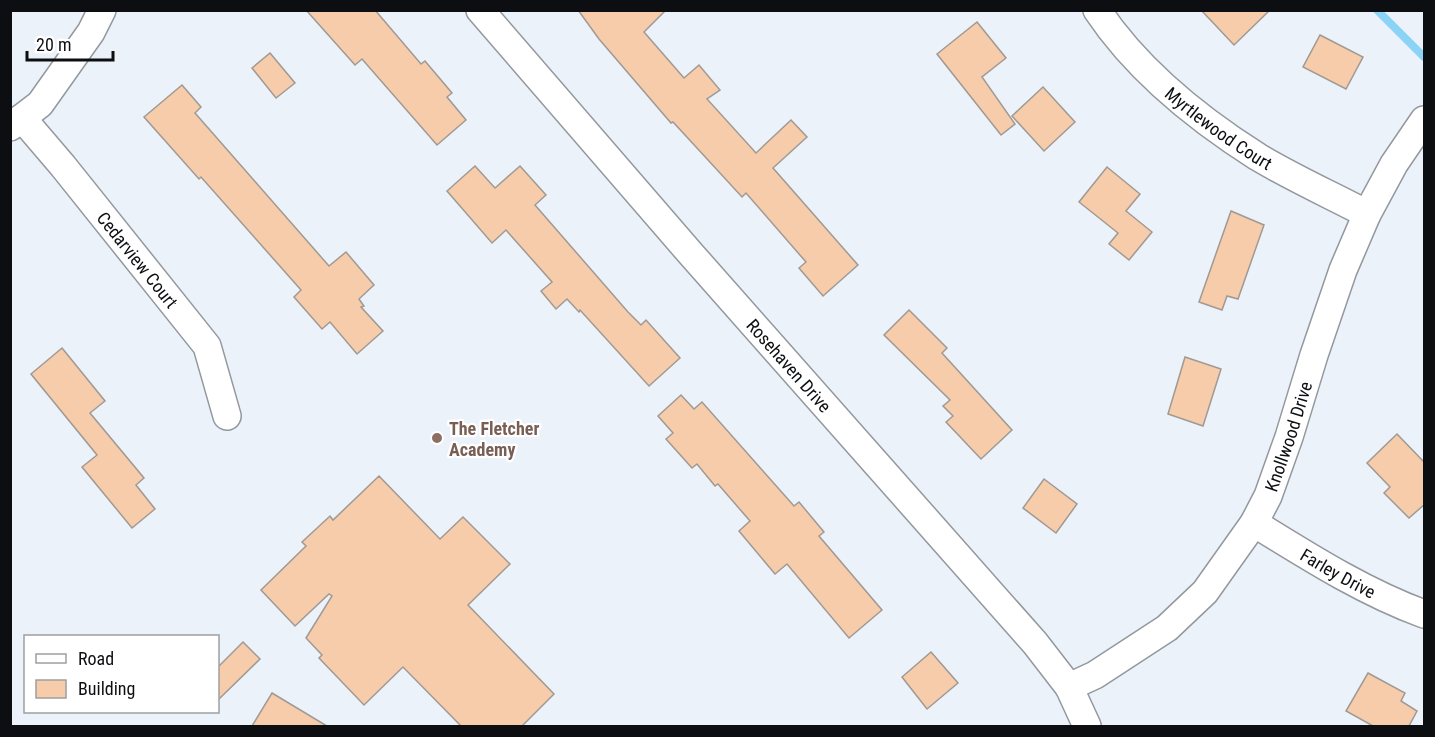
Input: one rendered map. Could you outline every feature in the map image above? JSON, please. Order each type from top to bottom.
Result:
[{"type":"street","points":[[16,122],[40,104],[64,73],[91,32],[102,10]]},
{"type":"street","name":"Rosehaven Drive","points":[[480,10],[722,290],[1035,643],[1069,687],[1087,726]]},
{"type":"street","name":"Myrtlewood Court","points":[[1097,10],[1134,57],[1212,125],[1260,158],[1367,214]]},
{"type":"street","name":"Knollwood Drive","points":[[1069,687],[1095,675],[1167,628],[1205,592],[1254,523],[1275,477],[1343,270],[1367,214],[1394,164],[1425,120]]},
{"type":"street","name":"Cedarview Court","points":[[16,122],[63,166],[207,346],[227,416]]},
{"type":"street","name":"Farley Drive","points":[[1254,523],[1318,563],[1379,596],[1425,614]]},
{"type":"building","points":[[306,10],[375,10],[421,64],[425,61],[452,93],[447,97],[466,120],[437,145],[362,59],[355,65]]},
{"type":"building","points":[[578,10],[666,10],[644,32],[684,78],[699,65],[720,90],[707,99],[756,153],[791,120],[807,137],[773,168],[858,265],[823,296],[799,268],[806,262],[746,193],[742,197],[673,122],[671,123],[599,39]]},
{"type":"building","points":[[1201,10],[1270,10],[1234,45]]},
{"type":"building","points":[[977,22],[1006,58],[982,77],[1015,124],[1001,135],[937,54]]},
{"type":"building","points":[[1320,35],[1363,57],[1346,89],[1303,67]]},
{"type":"building","points":[[270,53],[295,83],[276,98],[252,68]]},
{"type":"building","points":[[182,85],[201,107],[195,113],[329,266],[346,252],[374,285],[359,299],[364,306],[361,307],[383,331],[357,354],[330,322],[322,329],[294,297],[301,290],[201,177],[199,179],[144,117]]},
{"type":"building","points":[[1043,87],[1075,122],[1044,151],[1012,116]]},
{"type":"building","points":[[475,166],[495,188],[520,166],[546,195],[535,205],[628,312],[641,325],[646,320],[680,358],[649,386],[580,310],[579,312],[567,299],[556,309],[541,291],[552,282],[506,230],[492,243],[447,191]]},
{"type":"building","points":[[1107,167],[1140,194],[1126,211],[1152,232],[1129,260],[1109,244],[1118,233],[1079,202]]},
{"type":"building","points":[[1231,211],[1264,225],[1238,299],[1227,296],[1222,310],[1199,302]]},
{"type":"building","points":[[909,310],[947,348],[942,353],[1012,430],[981,459],[946,422],[953,416],[943,406],[950,400],[884,335]]},
{"type":"building","points":[[62,348],[105,401],[90,413],[144,478],[136,485],[155,509],[132,528],[82,467],[97,455],[31,374]]},
{"type":"building","points":[[1185,357],[1221,369],[1203,426],[1168,414]]},
{"type":"building","points":[[681,395],[694,409],[702,402],[794,506],[799,502],[824,532],[819,536],[882,610],[849,638],[787,564],[775,574],[739,531],[750,521],[718,484],[715,486],[697,464],[692,468],[666,439],[673,433],[658,416]]},
{"type":"building","points":[[1397,434],[1425,463],[1425,504],[1409,518],[1384,493],[1390,487],[1367,463]]},
{"type":"building","points":[[379,476],[440,539],[463,517],[510,564],[468,605],[554,694],[522,726],[461,726],[403,667],[364,705],[319,658],[322,655],[306,638],[332,596],[329,594],[295,626],[261,590],[306,546],[302,542],[330,516],[333,520]]},
{"type":"building","points":[[1044,479],[1077,504],[1056,533],[1023,508]]},
{"type":"building","points":[[243,642],[260,659],[219,699],[219,666]]},
{"type":"building","points":[[931,652],[958,683],[927,709],[902,677]]},
{"type":"building","points":[[1368,673],[1405,693],[1401,701],[1417,711],[1409,726],[1373,726],[1346,711]]},
{"type":"building","points":[[272,693],[327,726],[252,726]]},
{"type":"waterway","points":[[1377,10],[1424,57]]},
{"type":"place","name":"The Fletcher Academy","points":[[437,438]]}]
